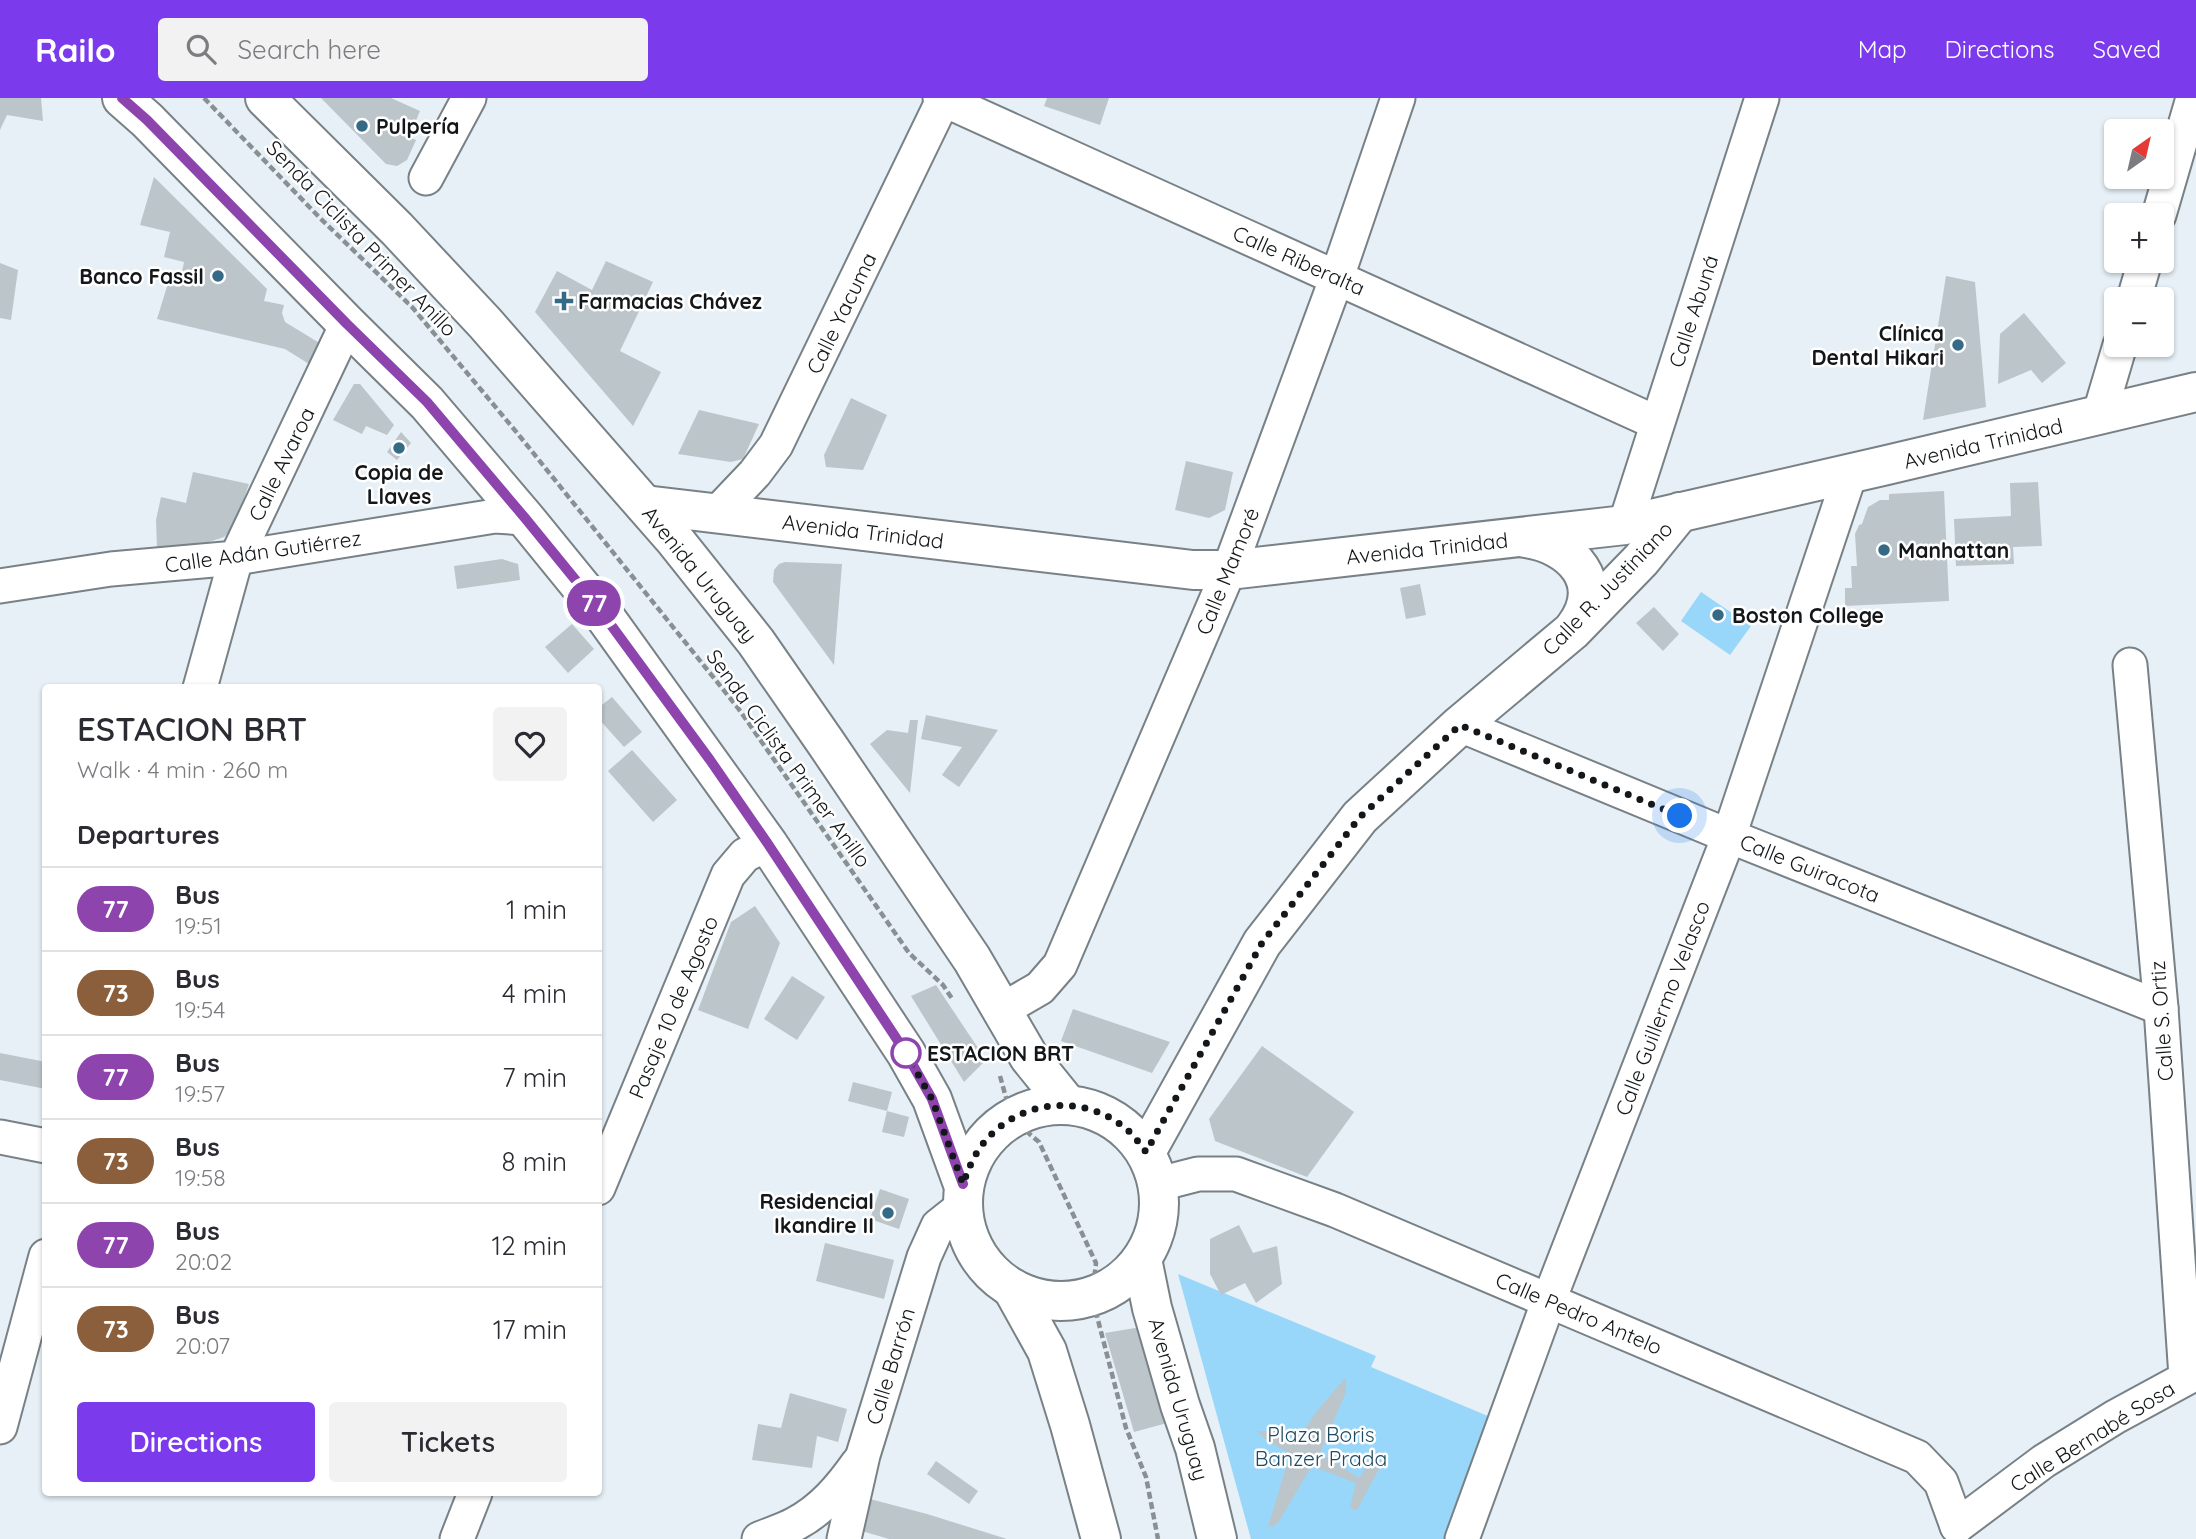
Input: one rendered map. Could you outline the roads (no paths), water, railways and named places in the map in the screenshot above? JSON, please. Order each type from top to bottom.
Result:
[{"type":"main road","points":[[122,98],[427,402],[600,610],[768,844],[919,1073],[940,1119],[963,1196],[969,1239],[986,1267],[1012,1288],[1033,1297],[1055,1302],[1091,1297],[1114,1287],[1132,1272],[1154,1236],[1160,1210],[1153,1168],[1126,1128],[1098,1111],[1067,1104],[1043,1106],[1012,1119],[996,1130],[982,1145],[971,1163],[963,1196]]},
{"type":"main road","name":"Avenida Uruguay","points":[[265,98],[397,229],[467,304],[646,505],[756,642],[964,948],[1029,1057],[1067,1104]]},
{"type":"main road","name":"Avenida Trinidad","points":[[646,505],[1179,569],[1229,570],[1625,525],[2099,416],[2196,391]]},
{"type":"main road","name":"Calle R. Justiniano","points":[[1153,1168],[1262,943],[1360,817],[1460,725],[1572,631],[1641,560],[1680,512]]},
{"type":"main road","points":[[1520,538],[1542,540],[1554,545],[1567,553],[1583,574],[1589,596],[1584,616],[1572,631]]},
{"type":"main road","name":"Avenida Uruguay","points":[[1142,1259],[1152,1308],[1195,1448],[1217,1539]]},
{"type":"main road","points":[[1012,1288],[1047,1350],[1101,1539]]},
{"type":"street","points":[[426,178],[470,98]]},
{"type":"street","name":"Calle Riberalta","points":[[943,98],[1657,423]]},
{"type":"street","name":"Calle Yacuma","points":[[716,514],[755,473],[776,445],[943,98]]},
{"type":"street","name":"Calle Mamoré","points":[[1002,1010],[1040,988],[1060,965],[1229,570],[1398,98]]},
{"type":"street","name":"Calle Abuná","points":[[1625,525],[1762,98]]},
{"type":"street","points":[[2162,203],[2193,98]]},
{"type":"street","name":"Calle Avaroa","points":[[201,684],[236,558],[347,324]]},
{"type":"street","points":[[2099,416],[2116,357]]},
{"type":"street","name":"Calle Guillermo Velasco","points":[[1462,1539],[1549,1300],[1729,836],[1842,505],[1850,474]]},
{"type":"street","name":"Calle Adán Gutiérrez","points":[[0,586],[111,569],[236,558],[495,516],[525,518]]},
{"type":"street","name":"Calle S. Ortiz","points":[[2130,665],[2191,1375]]},
{"type":"street","name":"Calle Guiracota","points":[[1460,725],[1729,836],[2161,1008]]},
{"type":"street","name":"Pasaje 10 de Agosto","points":[[602,1167],[610,1126],[728,875],[745,855],[768,844]]},
{"type":"street","points":[[0,1137],[42,1145]]},
{"type":"street","name":"Calle Pedro Antelo","points":[[1153,1168],[1198,1174],[1236,1174],[1335,1210],[1917,1457],[1941,1482],[1955,1532]]},
{"type":"street","name":"Calle Barrón","points":[[844,1539],[863,1455],[924,1257],[938,1226],[963,1196]]},
{"type":"street","points":[[0,1427],[34,1345],[42,1286]]},
{"type":"street","name":"Calle Bernabé Sosa","points":[[1955,1532],[2044,1461],[2115,1417],[2191,1375]]},
{"type":"street","points":[[760,1539],[796,1524],[818,1507],[838,1490],[863,1455]]},
{"type":"street","points":[[457,1539],[474,1496]]},
{"type":"place","name":"Pulpería","points":[[362,126]]},
{"type":"place","name":"Banco Fassil","points":[[218,276]]},
{"type":"place","name":"Farmacias Chávez","points":[[564,301]]},
{"type":"place","name":"Clínica Dental Hikari","points":[[1958,345]]},
{"type":"place","name":"Copia de Llaves","points":[[399,448]]},
{"type":"place","name":"Manhattan","points":[[1884,550]]},
{"type":"place","name":"Boston College","points":[[1718,615]]},
{"type":"place","name":"ESTACION BRT","points":[[906,1053]]},
{"type":"place","name":"Residencial Ikandire II","points":[[888,1213]]},
{"type":"park label","name":"Plaza Boris Banzer Prada","points":[[1321,1446]]}]
